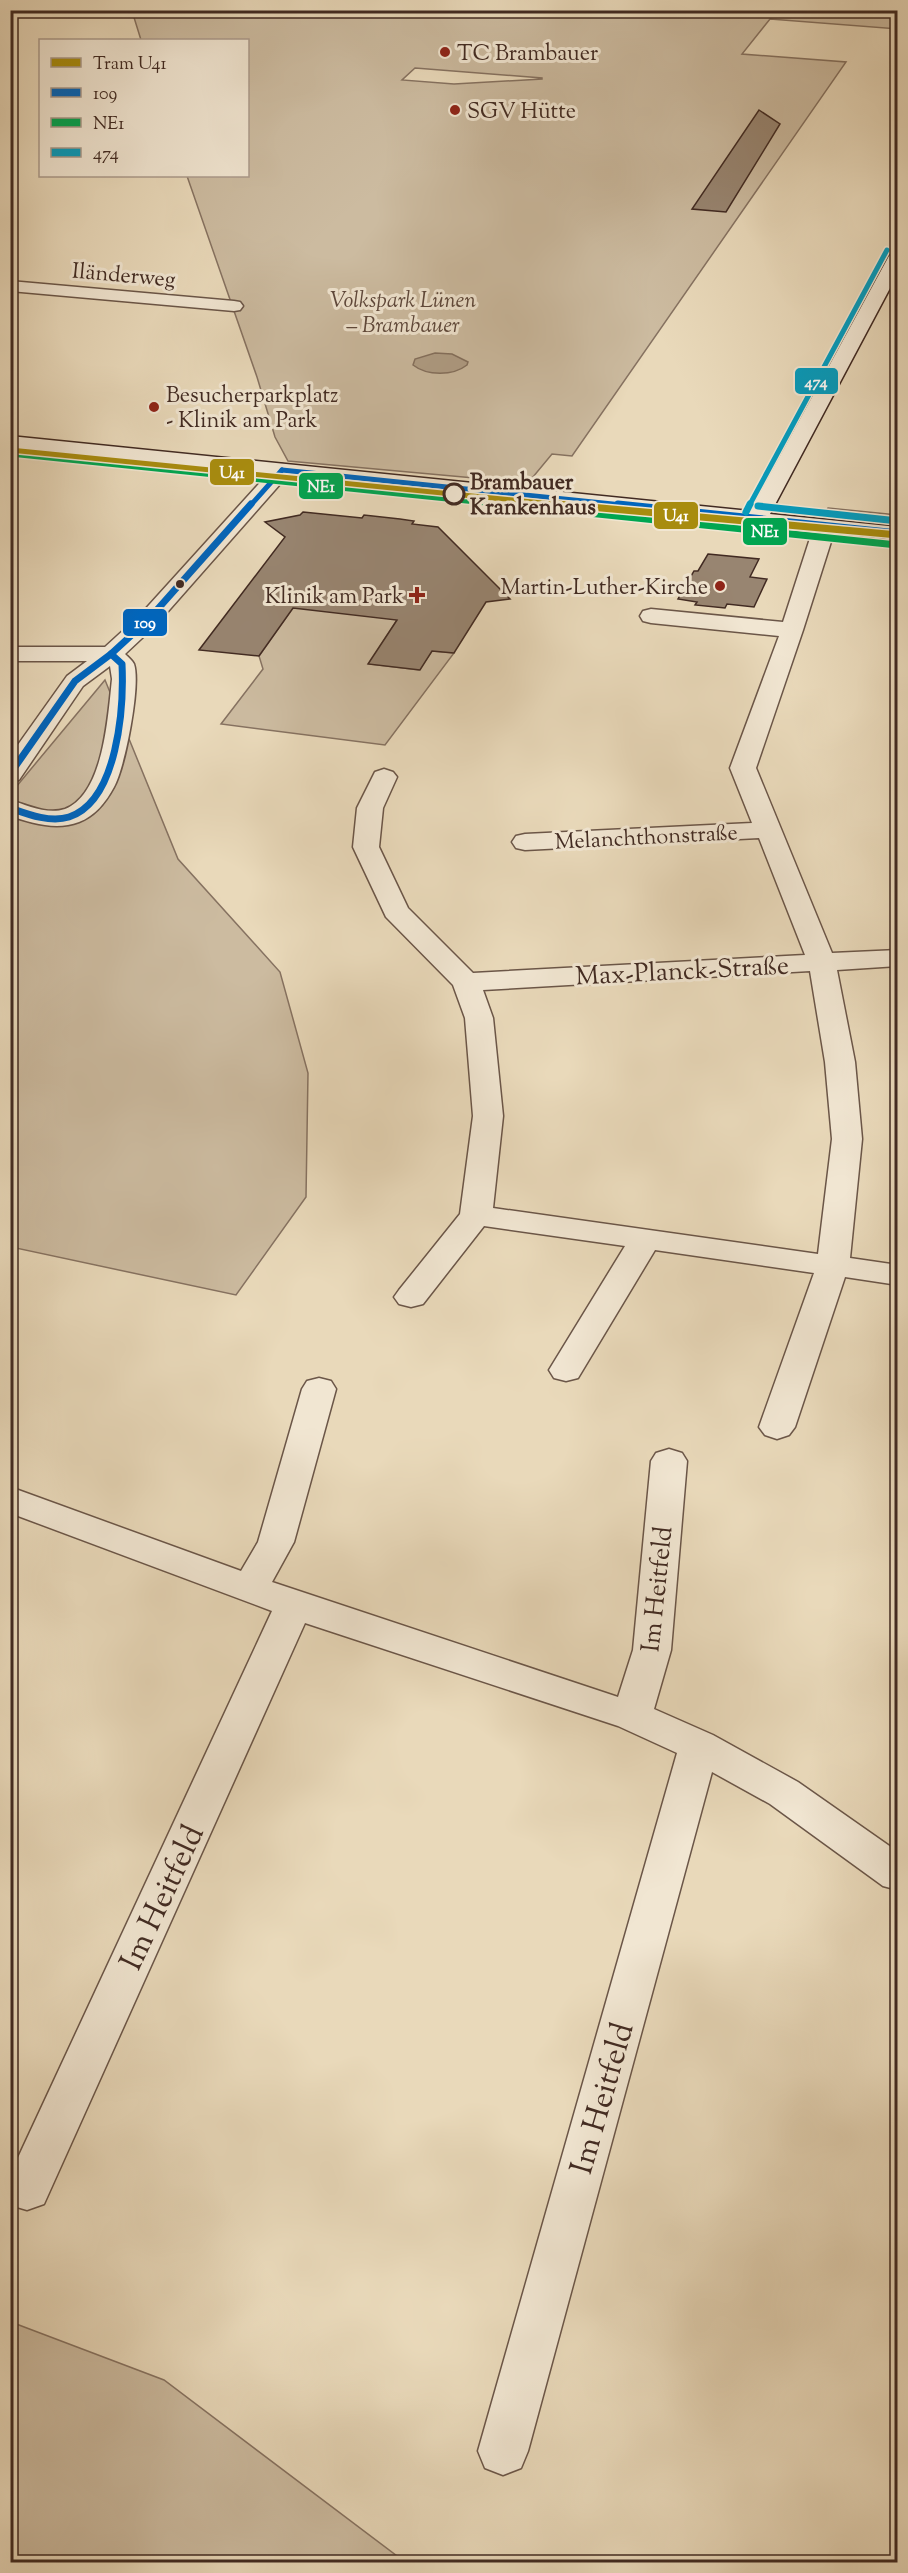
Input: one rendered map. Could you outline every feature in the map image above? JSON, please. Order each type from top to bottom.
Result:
[{"type":"street","points":[[757,518],[897,256]]},
{"type":"street","name":"Iländerweg","points":[[10,286],[234,306]]},
{"type":"street","points":[[10,442],[897,533]]},
{"type":"street","points":[[10,775],[75,681],[111,654],[148,620],[282,470]]},
{"type":"street","name":"Melanchthonstraße","points":[[777,1427],[833,1264],[847,1139],[840,1062],[822,962],[743,768],[792,630],[825,526]]},
{"type":"street","points":[[651,616],[792,630]]},
{"type":"street","points":[[10,654],[111,654],[123,664],[124,679],[108,774],[100,793],[87,808],[71,815],[54,818],[26,815],[10,808]]},
{"type":"street","points":[[384,777],[370,808],[366,847],[396,911],[465,982],[479,1018],[488,1116],[476,1215],[411,1296]]},
{"type":"street","name":"Melanchthonstraße","points":[[525,842],[767,830]]},
{"type":"street","name":"Max-Planck-Straße","points":[[465,982],[897,958]]},
{"type":"street","points":[[476,1215],[833,1264],[897,1275]]},
{"type":"street","points":[[566,1370],[646,1238]]},
{"type":"street","points":[[250,1588],[276,1542],[319,1389]]},
{"type":"street","name":"Im Heitfeld","points":[[632,1716],[652,1650],[669,1461]]},
{"type":"street","points":[[10,1499],[294,1605],[632,1716],[699,1746],[784,1793],[897,1874]]},
{"type":"street","name":"Im Heitfeld","points":[[27,2190],[294,1605]]},
{"type":"street","name":"Im Heitfeld","points":[[503,2451],[699,1746]]},
{"type":"green space","name":"Volkspark Lünen – Brambauer","points":[[897,10],[898,29],[770,19],[742,54],[846,62],[572,456],[552,454],[528,483],[288,461],[275,437],[257,377],[187,177],[249,177],[249,39],[141,39],[132,11]],"holes":[[[415,68],[542,79],[454,84],[402,80]]]},
{"type":"green space","points":[[828,508],[897,515],[897,519],[826,512]]},
{"type":"green space","points":[[307,588],[397,620],[369,664],[419,670],[432,651],[454,653],[385,745],[221,724],[263,669],[259,656]]},
{"type":"green space","points":[[105,680],[178,859],[280,972],[308,1073],[306,1197],[236,1295],[11,1247],[11,793]]},
{"type":"green space","points":[[11,2322],[164,2380],[405,2562],[11,2562]]},
{"type":"shaded area","points":[[435,353],[452,354],[468,362],[461,369],[447,373],[433,373],[413,365],[415,359]]},
{"type":"building","points":[[759,110],[780,124],[726,212],[692,209]]},
{"type":"building","name":"Klinik am Park","points":[[303,512],[362,518],[364,515],[414,521],[412,524],[438,527],[510,599],[486,602],[454,653],[432,651],[420,670],[368,664],[397,620],[293,608],[259,656],[199,650],[285,537],[265,522],[300,515]]},
{"type":"building","name":"Martin-Luther-Kirche","points":[[708,554],[759,559],[750,577],[767,579],[754,607],[727,604],[725,608],[695,605],[697,602],[678,599],[694,571],[698,571]]},
{"type":"tram line","name":"U41","points":[[10,450],[584,507],[898,535]]},
{"type":"transit line","name":"474","points":[[746,512],[887,250]]},
{"type":"transit line","name":"NE1","points":[[10,454],[897,545]]},
{"type":"transit line","name":"109","points":[[282,470],[898,533]]},
{"type":"transit line","name":"109","points":[[10,774],[75,681],[111,654],[148,620],[282,470]]},
{"type":"transit line","name":"474","points":[[758,506],[898,521]]},
{"type":"transit line","name":"109","points":[[10,808],[39,817],[54,819],[69,817],[84,809],[97,794],[107,774],[114,751],[122,703],[122,664],[111,654]]},
{"type":"place","name":"TC Brambauer","points":[[445,52]]},
{"type":"place","name":"SGV Hütte","points":[[455,110]]},
{"type":"place","name":"Besucherparkplatz - Klinik am Park","points":[[154,407]]},
{"type":"place","name":"Brambauer Krankenhaus","points":[[454,494]]},
{"type":"place","name":"Martin-Luther-Kirche","points":[[720,586]]},
{"type":"place","name":"Klinik am Park","points":[[417,595]]}]
